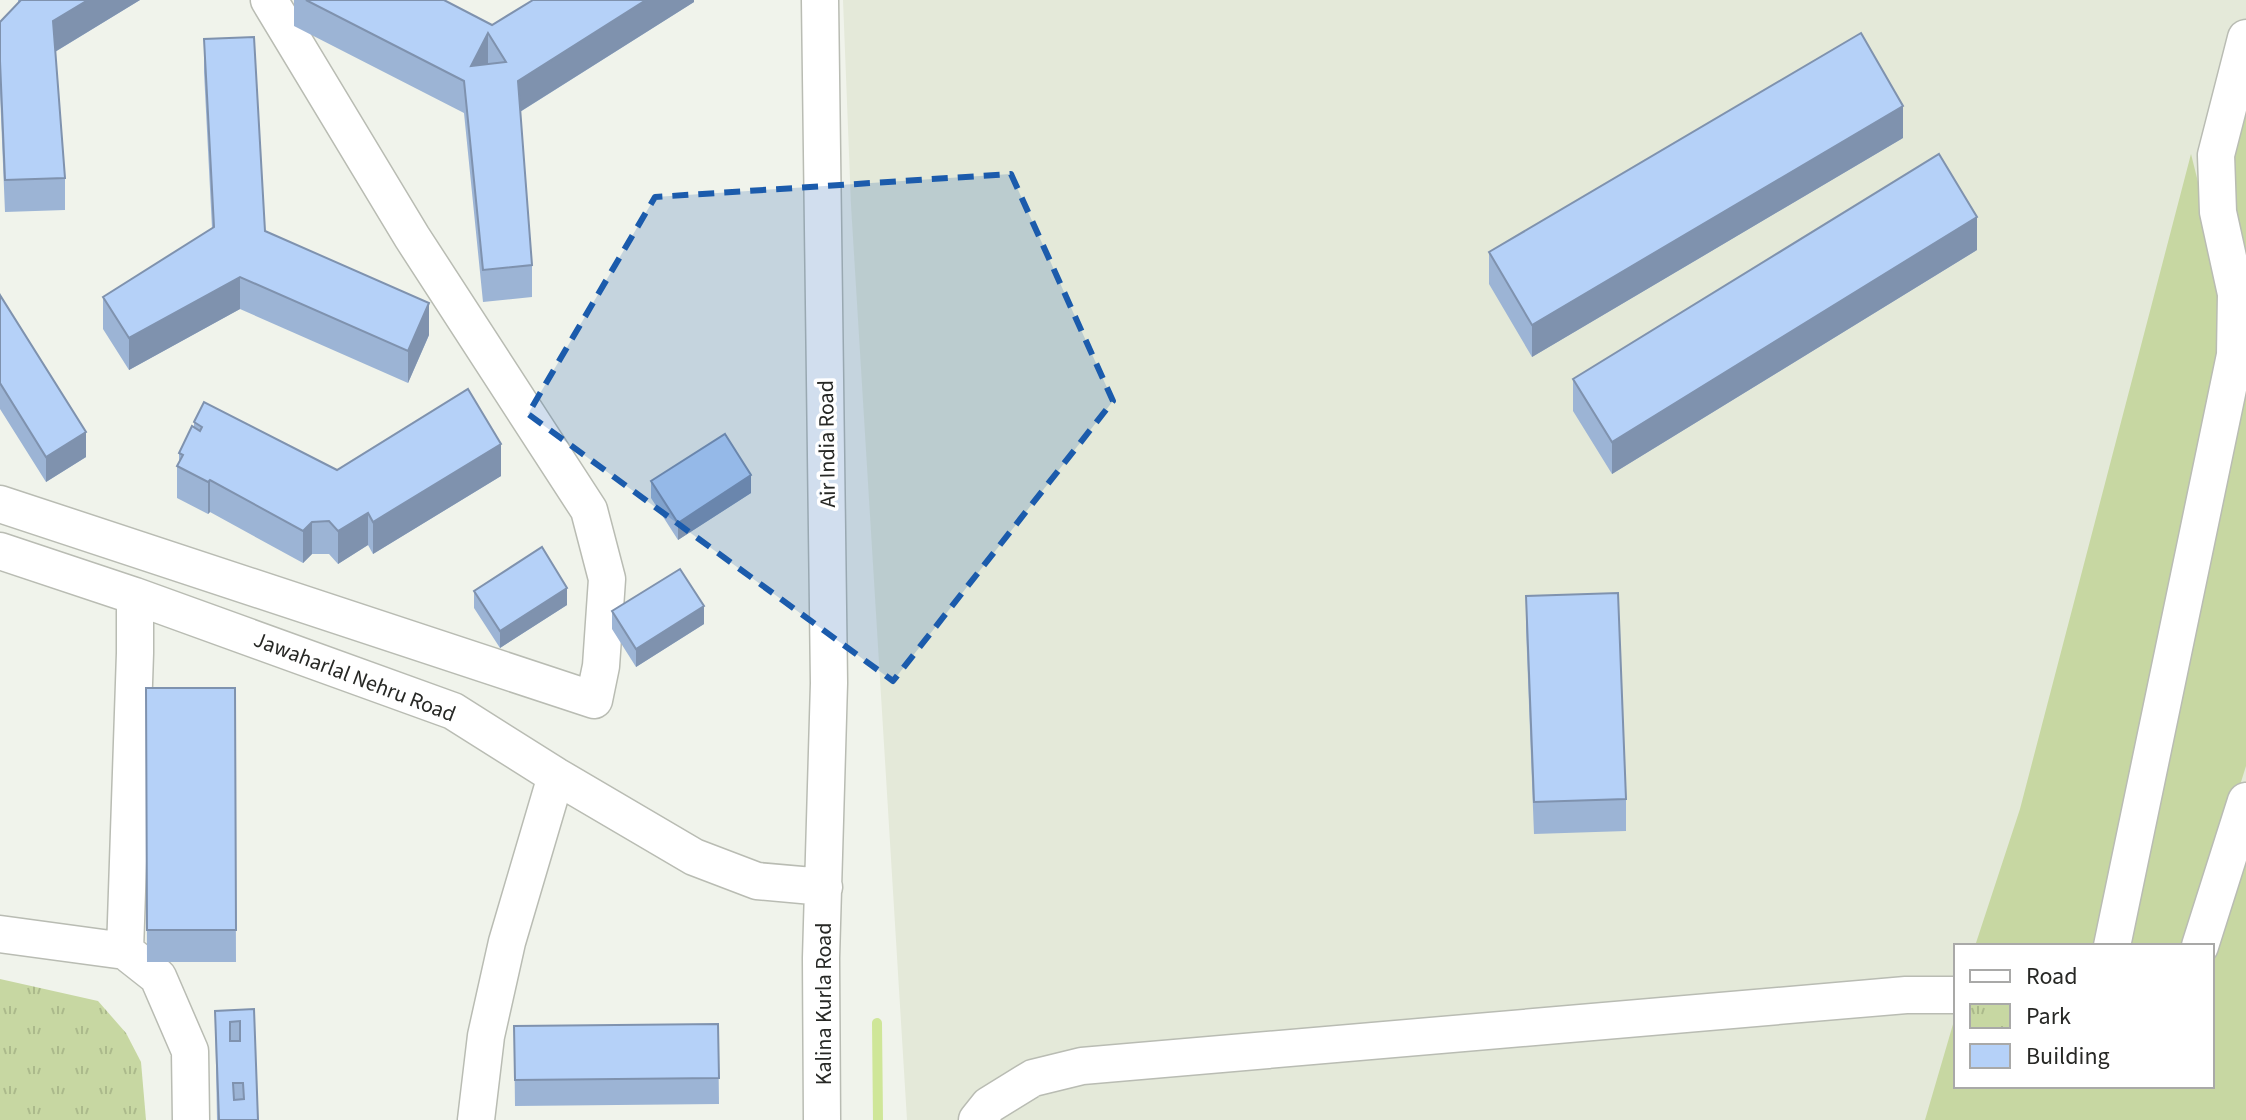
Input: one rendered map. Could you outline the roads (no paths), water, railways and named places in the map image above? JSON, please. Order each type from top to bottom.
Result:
[{"type":"street","points":[[0,504],[594,700],[601,666],[607,579],[589,510],[412,237],[269,0]]},
{"type":"street","name":"Air India Road","points":[[820,0],[829,683],[824,887]]},
{"type":"street","points":[[2112,944],[2235,355],[2236,294],[2218,212],[2216,155],[2246,38]]},
{"type":"street","name":"Jawaharlal Nehru Road","points":[[0,551],[135,596],[453,711],[694,857],[757,881],[824,887]]},
{"type":"street","points":[[125,951],[135,596]]},
{"type":"street","points":[[476,1120],[486,1036],[507,942],[556,776]]},
{"type":"street","points":[[2201,944],[2246,801]]},
{"type":"street","name":"Kalina Kurla Road","points":[[822,1120],[824,887]]},
{"type":"street","points":[[0,934],[125,951],[158,977],[190,1051],[191,1120]]},
{"type":"street","points":[[977,1120],[989,1105],[1033,1078],[1082,1066],[1906,995],[1954,995]]},
{"type":"waterway","points":[[877,1023],[878,1120]]}]
